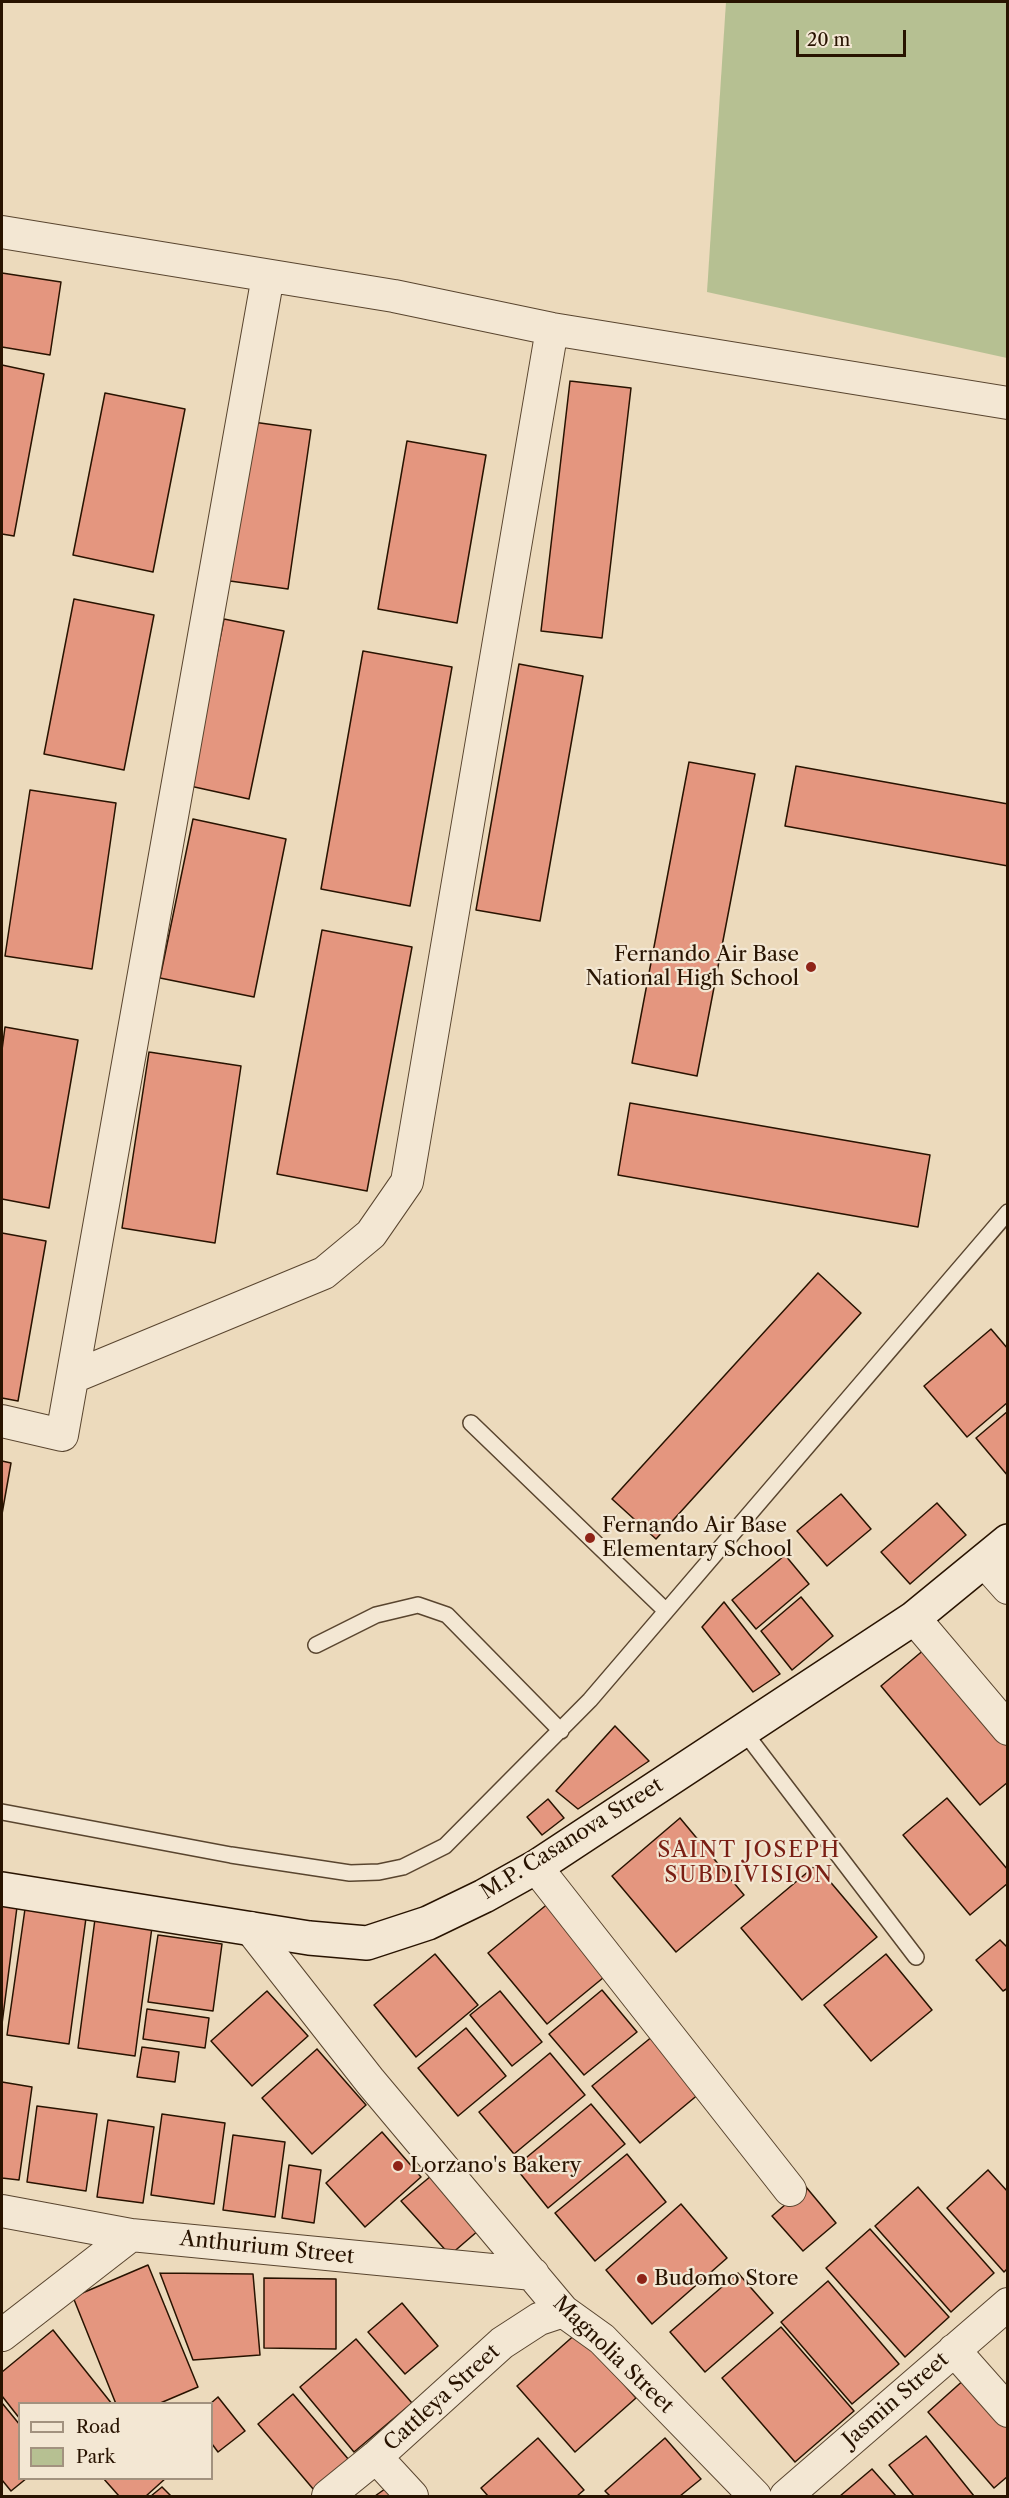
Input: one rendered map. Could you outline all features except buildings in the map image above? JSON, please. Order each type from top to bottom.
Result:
[{"type":"street","points":[[2,232],[394,296],[552,329],[1008,403]]},
{"type":"street","points":[[2,1421],[62,1435],[268,276]]},
{"type":"street","points":[[73,1377],[324,1273],[371,1234],[407,1182],[552,329]]},
{"type":"street","points":[[996,1551],[1008,1588]]},
{"type":"street","name":"M.P. Casanova Street","points":[[2,1889],[309,1938],[367,1943],[428,1923],[484,1896],[536,1867],[914,1618],[996,1551]]},
{"type":"street","points":[[914,1618],[1008,1729]]},
{"type":"street","points":[[536,1867],[790,2190]]},
{"type":"street","name":"Magnolia Street","points":[[250,1928],[370,2081],[563,2311],[602,2339],[755,2496]]},
{"type":"street","name":"Anthurium Street","points":[[2,2211],[131,2235],[533,2274]]},
{"type":"street","points":[[2,2336],[131,2235]]},
{"type":"street","name":"Jasmin Street","points":[[786,2496],[1008,2304]]},
{"type":"street","name":"Cattleya Street","points":[[328,2496],[376,2457],[502,2343],[539,2319],[563,2311]]},
{"type":"street","points":[[954,2350],[1008,2411]]},
{"type":"street","points":[[376,2457],[412,2496]]},
{"type":"lane","points":[[2,1812],[231,1855],[350,1873],[379,1872],[403,1867],[445,1846],[561,1731],[1008,1212]]},
{"type":"lane","points":[[471,1423],[666,1611]]},
{"type":"lane","points":[[316,1645],[376,1615],[418,1605],[447,1614],[561,1731]]},
{"type":"lane","points":[[742,1730],[916,1958]]},
{"type":"green space","points":[[726,2],[1007,2],[1007,358],[707,292]]},
{"type":"place","name":"Fernando Air Base National High School","points":[[811,967]]},
{"type":"place","name":"Fernando Air Base Elementary School","points":[[590,1538]]},
{"type":"place","name":"Lorzano's Bakery","points":[[398,2166]]},
{"type":"place","name":"Budomo Store","points":[[642,2279]]},
{"type":"district","name":"SAINT JOSEPH SUBDIVISION","points":[[749,1864]]}]
